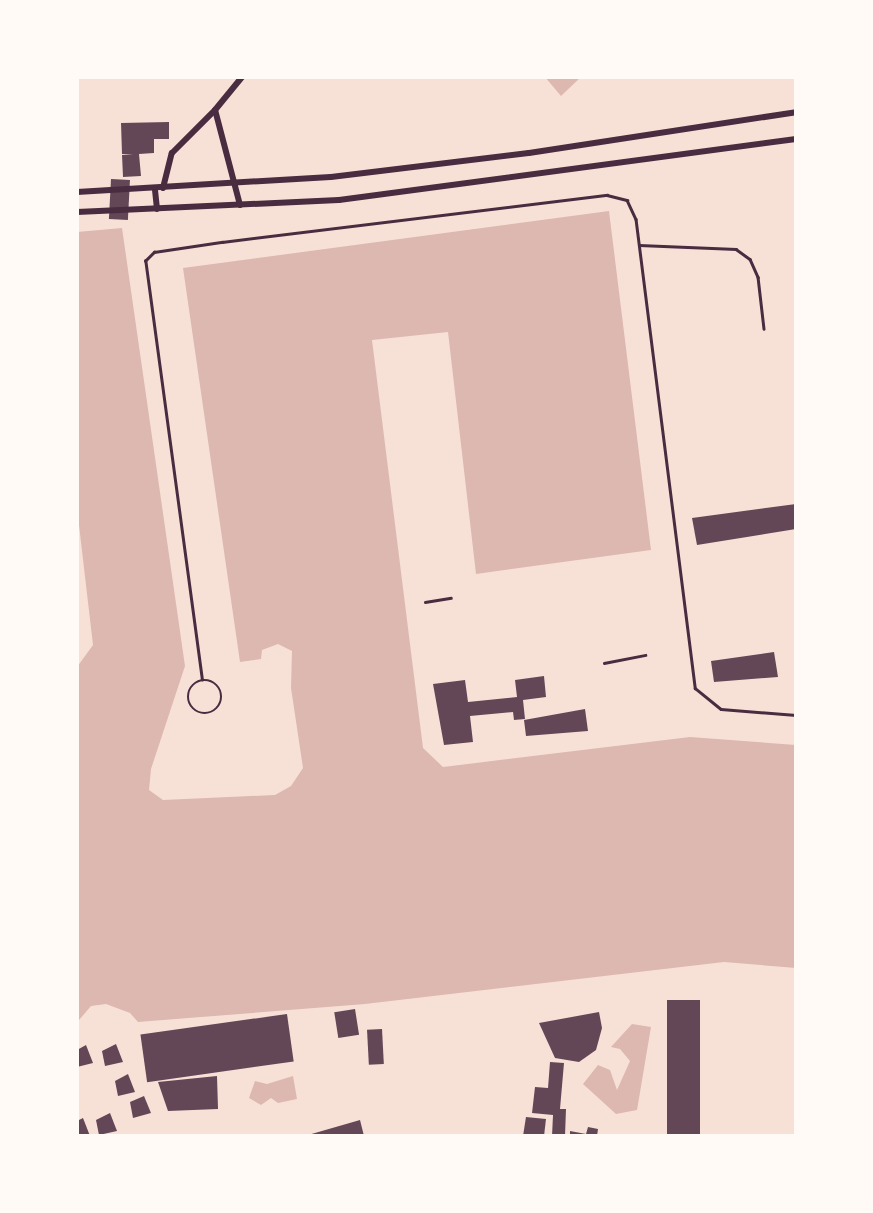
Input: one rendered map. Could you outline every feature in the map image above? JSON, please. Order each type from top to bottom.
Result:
[{"type":"street","points":[[163,188],[172,153],[243,77]]},
{"type":"street","points":[[215,110],[240,205]]},
{"type":"street","points":[[77,192],[155,190],[529,153],[796,112]]},
{"type":"street","points":[[77,212],[240,205],[425,191],[796,139]]},
{"type":"street","points":[[155,190],[157,209]]},
{"type":"lane","points":[[202,680],[145,261],[154,253],[222,242],[607,195],[627,200],[639,245],[695,688],[720,709],[796,715]]},
{"type":"lane","points":[[639,245],[736,249],[750,259],[758,277],[764,329]]},
{"type":"lane","points":[[425,603],[451,598]]},
{"type":"lane","points":[[604,663],[645,655]]},
{"type":"lane","points":[[202,680],[212,681],[222,695],[220,705],[206,714],[191,708],[187,696],[192,686],[202,680]]},
{"type":"shaded area","points":[[545,77],[581,77],[561,96]]},
{"type":"shaded area","points":[[609,211],[651,550],[476,574],[448,332],[372,340],[423,748],[443,767],[690,737],[796,745],[796,968],[724,962],[365,1004],[138,1022],[130,1013],[106,1004],[91,1006],[79,1020],[77,1032],[77,667],[93,645],[77,508],[77,232],[122,228],[185,666],[151,769],[149,790],[163,800],[275,795],[291,786],[303,768],[291,688],[292,651],[278,644],[262,650],[261,659],[240,662],[183,268]]},
{"type":"shaded area","points":[[632,1024],[651,1027],[637,1110],[616,1114],[583,1084],[598,1065],[610,1070],[617,1090],[630,1061],[620,1049],[611,1047]]},
{"type":"shaded area","points":[[293,1076],[297,1099],[278,1103],[271,1098],[261,1105],[249,1098],[255,1081],[267,1084]]},
{"type":"building","points":[[169,122],[169,139],[154,139],[154,153],[139,154],[141,176],[123,177],[122,155],[133,155],[122,154],[121,123]]},
{"type":"building","points":[[111,179],[130,180],[128,220],[109,219]]},
{"type":"building","points":[[796,504],[796,529],[697,545],[692,518]]},
{"type":"building","points":[[774,652],[778,677],[714,682],[711,661]]},
{"type":"building","points":[[544,676],[546,697],[523,700],[525,719],[514,720],[513,712],[470,716],[473,742],[444,745],[433,684],[465,680],[468,702],[517,697],[515,680]]},
{"type":"building","points":[[585,709],[588,731],[526,736],[524,720]]},
{"type":"building","points":[[667,1000],[700,1000],[700,1136],[667,1136]]},
{"type":"building","points":[[355,1009],[359,1035],[338,1038],[334,1012]]},
{"type":"building","points":[[599,1012],[602,1028],[596,1050],[579,1062],[555,1058],[539,1023]]},
{"type":"building","points":[[287,1014],[294,1062],[147,1082],[140,1035]]},
{"type":"building","points":[[382,1029],[384,1064],[369,1065],[367,1030]]},
{"type":"building","points":[[116,1044],[123,1062],[105,1066],[102,1051]]},
{"type":"building","points":[[86,1045],[93,1063],[77,1067],[77,1050]]},
{"type":"building","points":[[550,1062],[564,1063],[560,1109],[566,1109],[565,1136],[552,1136],[553,1115],[532,1113],[535,1087],[548,1088]]},
{"type":"building","points":[[128,1074],[135,1092],[118,1096],[115,1081]]},
{"type":"building","points":[[217,1076],[218,1109],[168,1111],[158,1082]]},
{"type":"building","points":[[144,1096],[151,1113],[133,1118],[130,1102]]},
{"type":"building","points":[[110,1113],[117,1131],[99,1135],[96,1120]]},
{"type":"building","points":[[526,1117],[546,1119],[544,1136],[523,1136]]},
{"type":"building","points":[[83,1118],[90,1136],[77,1136],[77,1121]]},
{"type":"building","points":[[360,1120],[364,1136],[308,1136],[308,1135]]},
{"type":"building","points":[[588,1127],[598,1129],[597,1136],[570,1136],[570,1131],[586,1134]]}]
